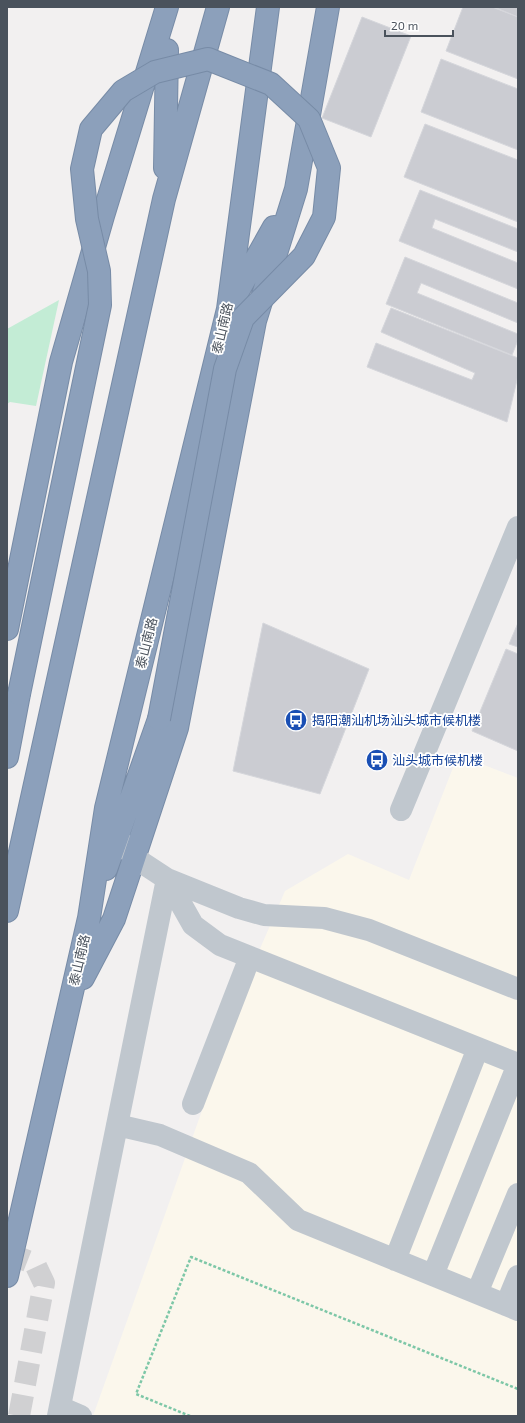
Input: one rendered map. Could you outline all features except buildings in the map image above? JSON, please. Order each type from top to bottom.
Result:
[{"type":"highway","points":[[164,199],[167,7]]},
{"type":"highway","points":[[7,629],[61,362],[105,209],[167,7]]},
{"type":"highway","points":[[7,911],[164,199],[218,7]]},
{"type":"highway","name":"泰山南路","points":[[7,1276],[89,918],[106,808],[228,309],[268,7]]},
{"type":"highway","points":[[69,1004],[114,919],[177,728],[255,321],[296,189],[328,7]]},
{"type":"highway","points":[[7,757],[100,305],[99,271],[87,219],[82,169],[91,130],[123,92],[155,72],[208,60],[271,84],[309,119],[329,168],[324,218],[304,256],[243,318],[224,369],[159,719],[89,918]]},
{"type":"highway","points":[[228,309],[296,189]]},
{"type":"street","points":[[401,810],[518,527]]},
{"type":"street","points":[[106,808],[117,838],[135,858],[167,879],[240,908],[264,915],[324,918],[369,930],[518,990]]},
{"type":"street","points":[[167,879],[193,925],[220,945],[518,1064],[433,1275]]},
{"type":"street","points":[[81,1416],[59,1412],[167,879]]},
{"type":"street","points":[[193,1104],[250,957]]},
{"type":"street","points":[[395,1260],[478,1048]]},
{"type":"street","points":[[117,1125],[160,1134],[249,1173],[298,1220],[512,1307],[518,1276]]},
{"type":"street","points":[[477,1293],[518,1194]]},
{"type":"path","points":[[190,1416],[136,1394],[191,1257],[518,1389]]},
{"type":"shaded area","points":[[458,755],[518,778],[518,1416],[93,1416],[259,951],[285,891],[348,854],[409,880]]},
{"type":"green space","points":[[59,300],[36,406],[10,402],[7,404],[7,329]]},
{"type":"tunnel","points":[[7,1253],[35,1264],[44,1283],[19,1416]]},
{"type":"place","name":"揭阳潮汕机场汕头城市候机楼","points":[[296,720]]},
{"type":"place","name":"汕头城市候机楼","points":[[377,760]]}]
